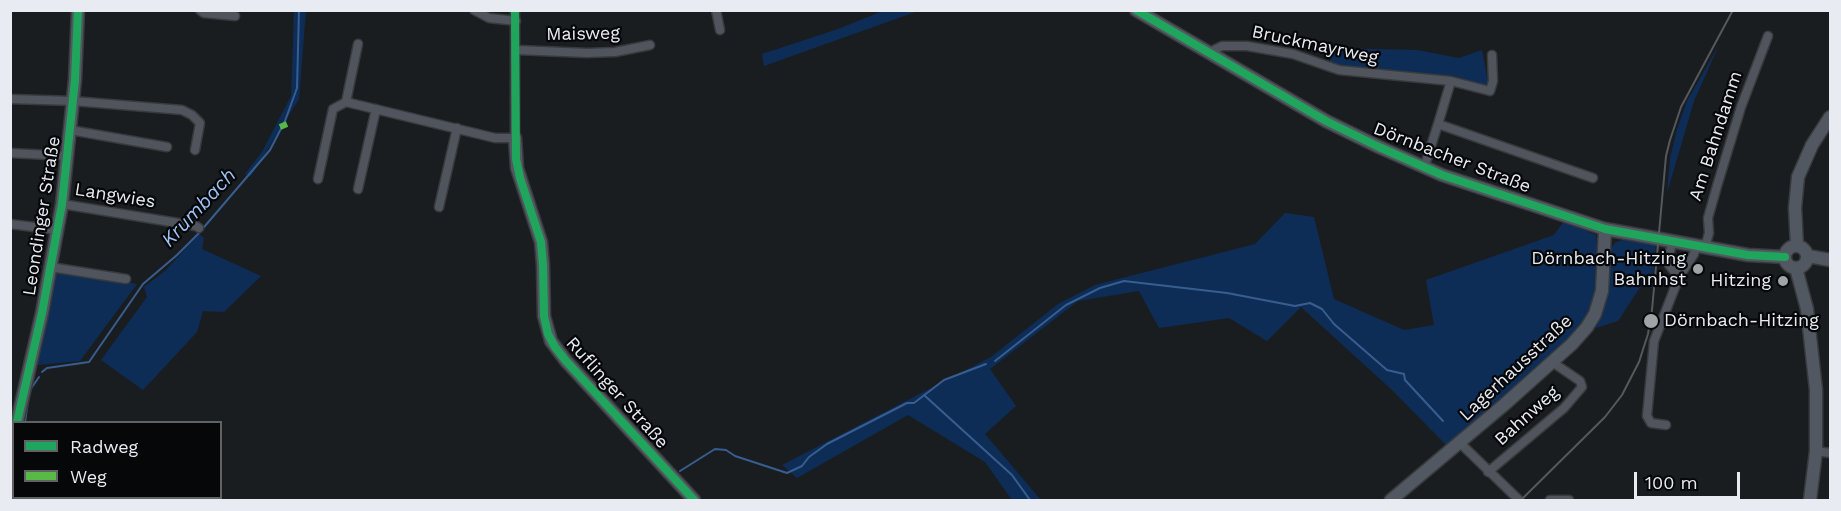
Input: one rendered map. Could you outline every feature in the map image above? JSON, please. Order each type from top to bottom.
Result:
[{"type":"street","name":"Leondinger Straße","points":[[16,421],[42,314],[62,204],[73,101],[78,10]]},
{"type":"street","points":[[200,10],[204,13],[235,16]]},
{"type":"street","points":[[474,10],[489,18],[516,21]]},
{"type":"street","name":"Ruflinger Straße","points":[[515,10],[517,168],[541,243],[544,316],[551,341],[566,361],[693,501]]},
{"type":"street","points":[[716,10],[720,30]]},
{"type":"street","name":"Dörnbacher Straße","points":[[1136,10],[1326,121],[1424,168],[1605,229],[1759,256],[1785,256]]},
{"type":"street","name":"Am Bahndamm","points":[[1666,425],[1651,423],[1647,416],[1653,346],[1679,277],[1709,232],[1708,218],[1717,186],[1741,107],[1768,36]]},
{"type":"street","points":[[346,102],[358,44]]},
{"type":"street","name":"Maisweg","points":[[517,50],[615,52],[650,45]]},
{"type":"street","name":"Bruckmayrweg","points":[[1211,55],[1214,50],[1222,46],[1247,46],[1293,54],[1339,70],[1451,81],[1490,91],[1493,81],[1492,55]]},
{"type":"street","points":[[1424,168],[1451,81]]},
{"type":"street","points":[[10,99],[145,106],[187,112],[200,123],[195,150]]},
{"type":"street","points":[[318,178],[333,109],[346,102],[500,138],[515,138]]},
{"type":"street","points":[[358,189],[376,109]]},
{"type":"street","points":[[1797,246],[1795,208],[1798,177],[1812,145],[1830,117]]},
{"type":"street","points":[[1438,124],[1593,178]]},
{"type":"street","points":[[439,207],[457,128]]},
{"type":"street","points":[[70,130],[167,147]]},
{"type":"street","points":[[10,153],[68,156]]},
{"type":"street","name":"Langwies","points":[[62,204],[199,228]]},
{"type":"street","points":[[10,224],[58,230]]},
{"type":"street","name":"Lagerhausstraße","points":[[1391,501],[1460,443],[1581,334],[1596,314],[1604,281],[1605,229]]},
{"type":"street","points":[[1673,240],[1669,265],[1679,277]]},
{"type":"street","points":[[1797,246],[1805,250],[1808,256],[1806,263],[1796,268],[1787,264],[1785,256],[1788,249],[1797,246]]},
{"type":"street","points":[[1808,256],[1830,260]]},
{"type":"street","points":[[50,267],[126,279]]},
{"type":"street","points":[[1796,268],[1806,309],[1815,372],[1816,450],[1810,501]]},
{"type":"street","name":"Bahnweg","points":[[1488,472],[1564,408],[1582,387],[1580,381],[1552,362]]},
{"type":"street","points":[[1460,443],[1518,501]]},
{"type":"street","points":[[1816,450],[1830,453]]},
{"type":"street","points":[[1550,501],[1569,501]]},
{"type":"shaded area","points":[[885,10],[918,11],[764,66],[762,54],[838,29]]},
{"type":"shaded area","points":[[294,11],[306,11],[299,99],[251,176],[245,174],[262,152],[291,96]]},
{"type":"shaded area","points":[[1720,43],[1694,101],[1667,193],[1670,158],[1677,129],[1687,101]]},
{"type":"shaded area","points":[[1331,48],[1417,50],[1459,58],[1482,50],[1489,87],[1454,76],[1377,73],[1330,64]]},
{"type":"shaded area","points":[[1285,213],[1314,217],[1334,299],[1404,330],[1434,325],[1426,280],[1554,235],[1564,221],[1596,235],[1598,255],[1594,307],[1585,324],[1448,447],[1392,390],[1301,307],[1267,341],[1229,318],[1159,328],[1139,291],[1078,301],[990,369],[1016,406],[985,434],[1041,500],[1012,500],[985,462],[908,415],[797,478],[782,465],[991,357],[1058,304],[1095,285],[1255,244]]},
{"type":"shaded area","points":[[199,234],[204,238],[202,249],[261,276],[224,312],[203,311],[197,332],[143,390],[101,360],[147,297],[144,287],[165,271]]},
{"type":"shaded area","points":[[1622,240],[1656,243],[1652,288],[1641,286],[1618,321],[1596,328],[1607,299],[1611,248]]},
{"type":"shaded area","points":[[54,270],[137,284],[80,361],[38,365],[35,363]]},
{"type":"waterway","name":"Krumbach","points":[[42,372],[47,368],[89,362],[143,284],[199,233],[270,150],[285,121],[297,88],[299,10]]},
{"type":"waterway","points":[[995,361],[1066,305],[1100,288],[1124,281],[1227,293],[1295,306],[1310,303],[1322,309],[1334,324],[1387,370],[1404,374],[1405,380],[1443,421]]},
{"type":"waterway","points":[[680,471],[715,449],[726,450],[735,456],[787,473],[802,466],[809,457],[827,444],[907,403],[914,403],[944,380],[986,364]]},
{"type":"waterway","name":"Krumbach","points":[[30,390],[39,377]]},
{"type":"waterway","name":"Krumbach","points":[[25,421],[29,395]]},
{"type":"waterway","points":[[924,395],[1012,475],[1030,500]]},
{"type":"railway","points":[[1521,500],[1605,417],[1622,395],[1639,362],[1648,334],[1652,310],[1666,156],[1670,140],[1681,107],[1733,10]]},
{"type":"marked path","points":[[280,127],[287,124]]},
{"type":"cycle path","points":[[17,421],[42,313],[62,204],[75,80],[78,10]]},
{"type":"cycle path","points":[[515,10],[516,159],[541,242],[544,316],[548,334],[566,361],[694,500]]},
{"type":"cycle path","points":[[1136,10],[1326,121],[1442,175],[1605,229],[1748,255],[1785,257]]},
{"type":"place","name":"Dörnbach-Hitzing Bahnhst","points":[[1698,269]]},
{"type":"place","name":"Hitzing","points":[[1783,281]]},
{"type":"place","name":"Dörnbach-Hitzing","points":[[1651,321]]}]
